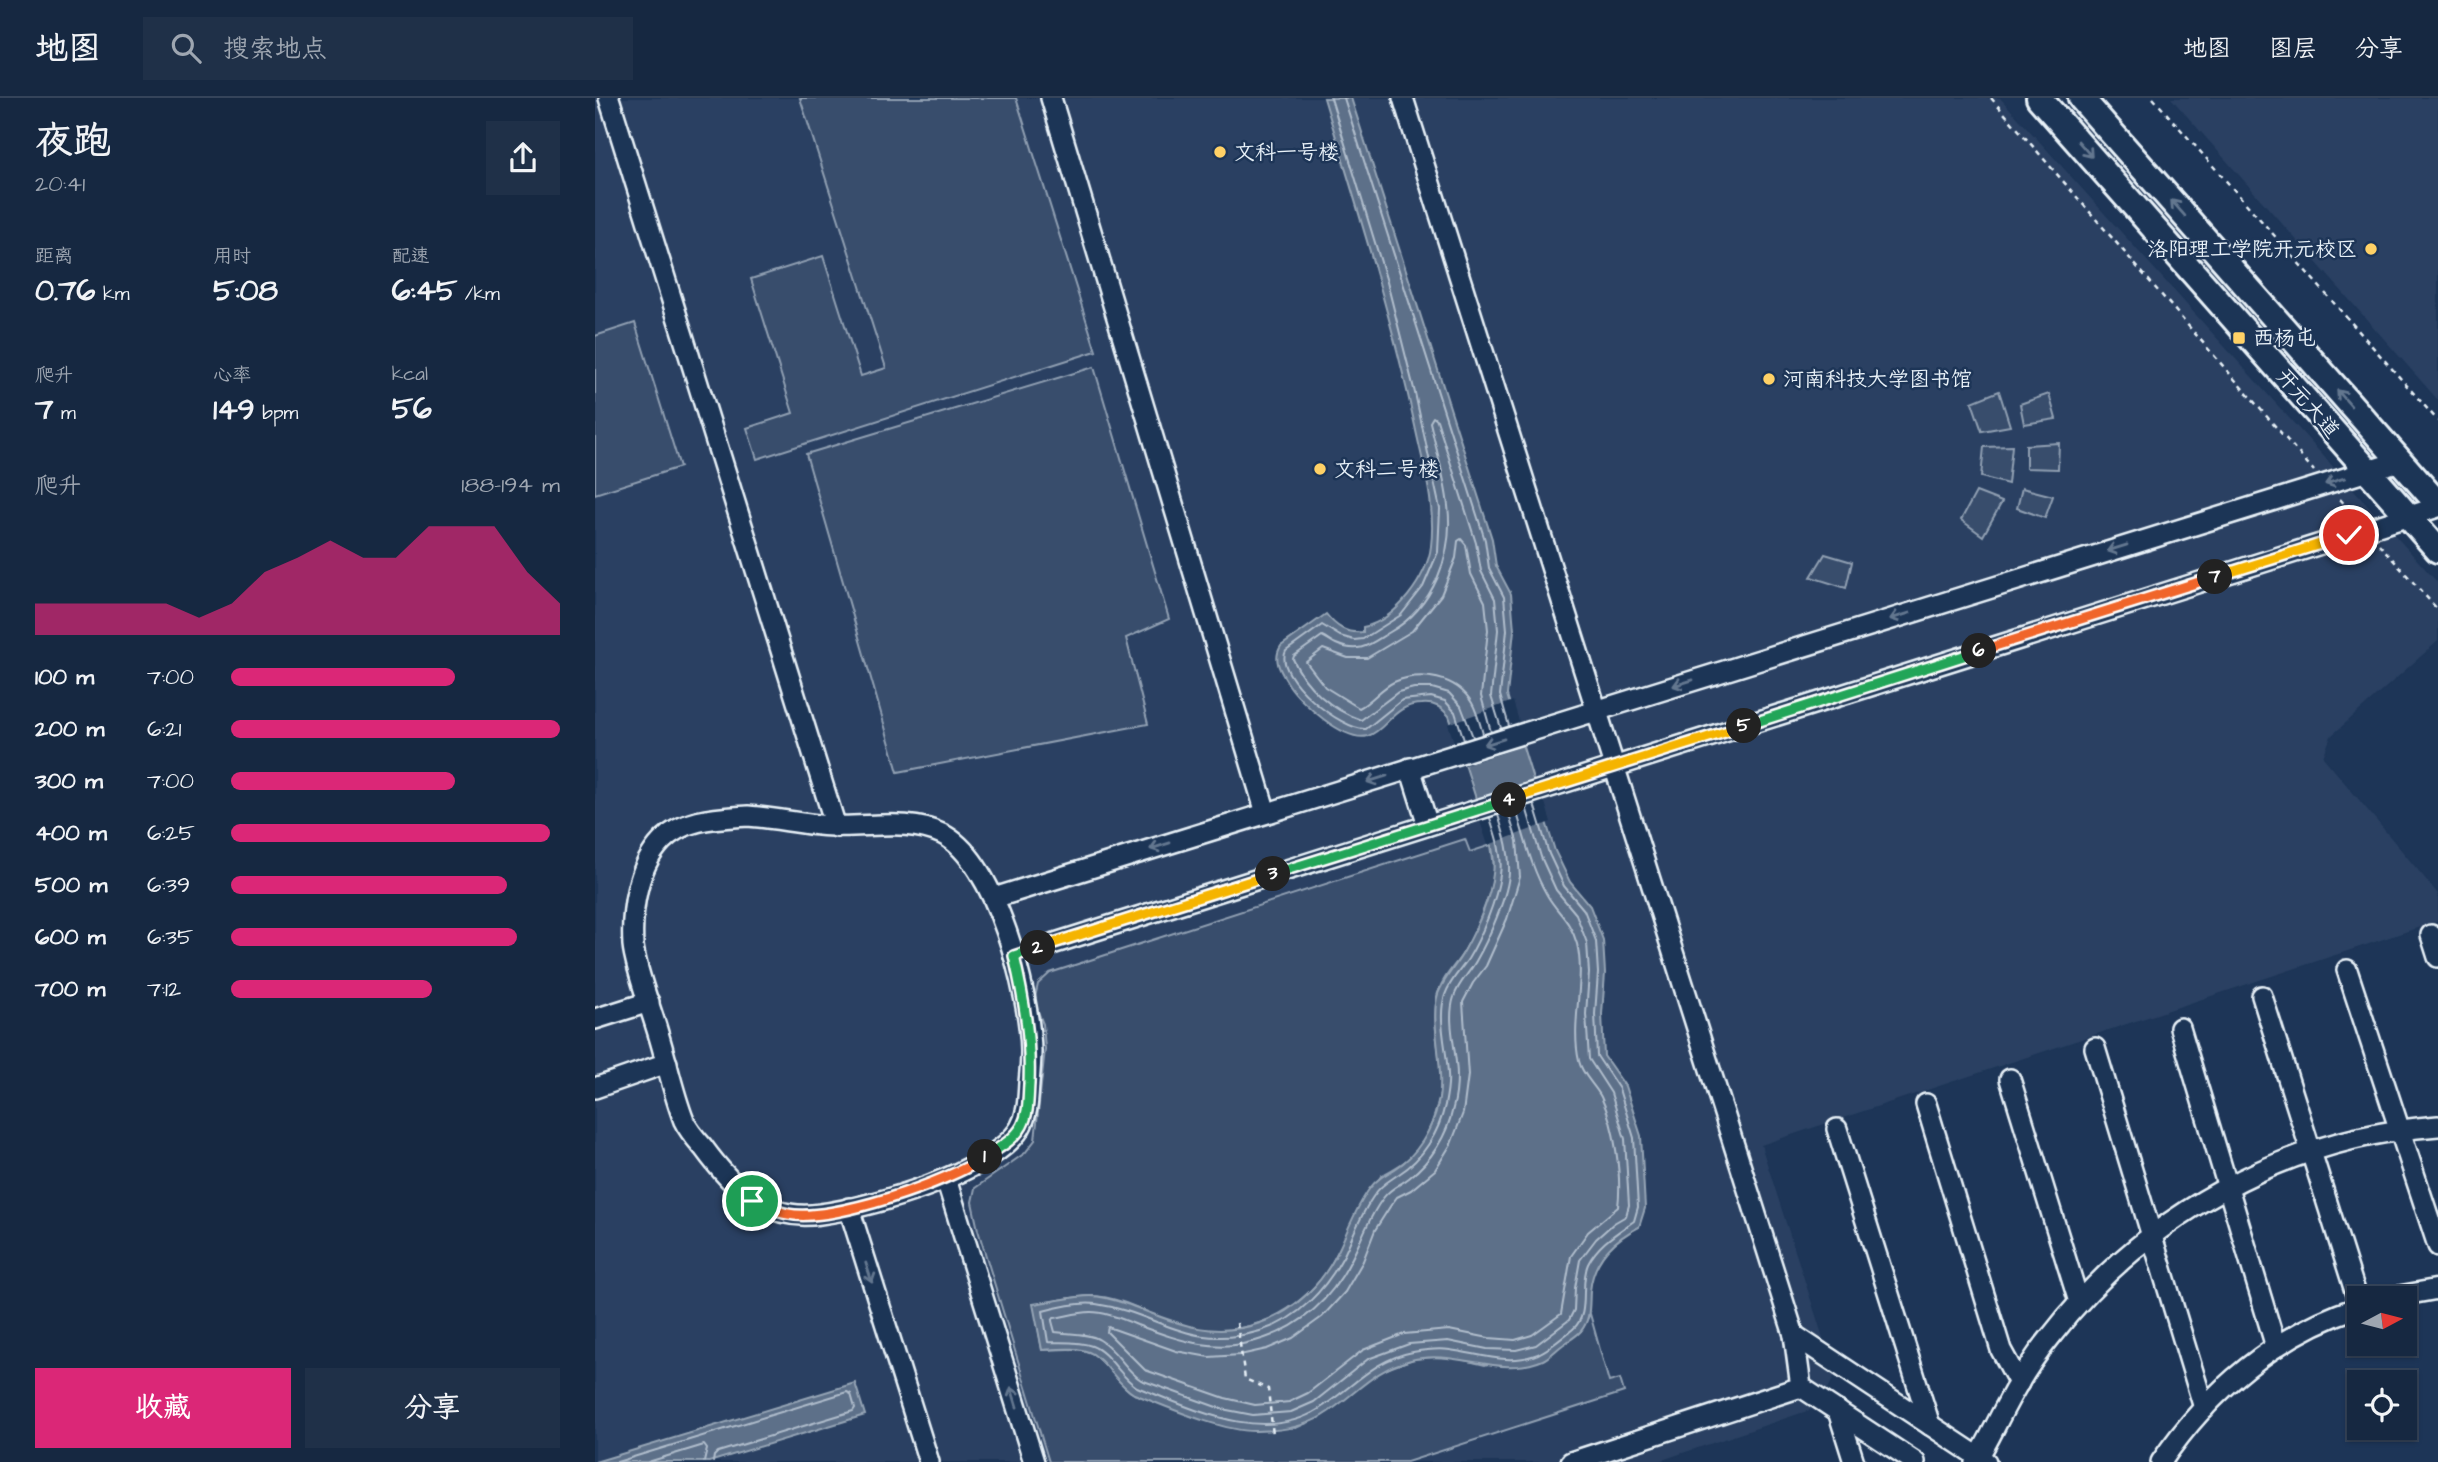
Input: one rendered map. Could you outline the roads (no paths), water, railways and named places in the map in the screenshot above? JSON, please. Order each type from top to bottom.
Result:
[{"type":"main road","name":"开元大道","points":[[2039,98],[2438,550]]},
{"type":"main road","name":"开元大道","points":[[2081,98],[2438,506]]},
{"type":"lane","points":[[609,98],[836,827]]},
{"type":"lane","points":[[1051,98],[1266,813]]},
{"type":"lane","points":[[1403,98],[1794,1335],[1801,1387],[1915,1462]]},
{"type":"lane","points":[[994,898],[2400,461]]},
{"type":"lane","points":[[1014,956],[2438,506]]},
{"type":"lane","points":[[1410,768],[1428,825]]},
{"type":"lane","points":[[748,816],[836,827],[916,827],[941,833],[963,847],[994,898],[1014,956],[1031,1050],[1028,1109],[1011,1140],[946,1179],[849,1208],[819,1215],[789,1215],[752,1201],[719,1169],[685,1124],[633,948],[635,903],[647,860],[664,838],[686,826],[709,819],[748,816]]},
{"type":"lane","points":[[2431,935],[2438,957]]},
{"type":"lane","points":[[2347,970],[2438,1246]]},
{"type":"lane","points":[[2262,996],[2353,1286]]},
{"type":"lane","points":[[595,1019],[649,1002]]},
{"type":"lane","points":[[2180,1028],[2276,1347]]},
{"type":"lane","points":[[2095,1048],[2204,1408]]},
{"type":"lane","points":[[595,1088],[667,1063]]},
{"type":"lane","points":[[2010,1079],[2079,1302]]},
{"type":"lane","points":[[1926,1104],[2001,1350],[2019,1383]]},
{"type":"lane","points":[[1794,1335],[1980,1460],[2019,1383],[2051,1336],[2109,1271],[2177,1217],[2253,1174],[2311,1151],[2377,1133],[2438,1126]]},
{"type":"lane","points":[[1837,1129],[1930,1425]]},
{"type":"lane","points":[[946,1179],[1034,1462]]},
{"type":"lane","points":[[849,1208],[929,1462]]},
{"type":"lane","points":[[2417,1293],[2438,1289]]},
{"type":"lane","points":[[2161,1462],[2204,1408],[2244,1370],[2276,1347],[2347,1310]]},
{"type":"lane","points":[[1571,1462],[1801,1387]]},
{"type":"lane","points":[[1838,1412],[1854,1462]]},
{"type":"water","points":[[1324,98],[1351,98],[1492,539],[1496,566],[1511,594],[1514,630],[1507,695],[1555,851],[1570,882],[1590,906],[1603,940],[1604,1056],[1625,1086],[1641,1136],[1645,1208],[1639,1227],[1613,1245],[1595,1270],[1589,1312],[1581,1331],[1545,1359],[1527,1365],[1510,1366],[1428,1357],[1411,1360],[1385,1370],[1314,1420],[1290,1428],[1256,1431],[1211,1423],[1134,1394],[1099,1358],[1088,1351],[1042,1350],[1033,1304],[1096,1296],[1179,1323],[1210,1330],[1243,1328],[1273,1318],[1297,1303],[1325,1273],[1370,1188],[1410,1157],[1423,1141],[1438,1104],[1440,1076],[1435,1018],[1438,994],[1473,935],[1486,904],[1494,865],[1489,837],[1449,716],[1434,705],[1412,705],[1397,712],[1375,733],[1358,737],[1324,720],[1303,701],[1289,685],[1277,661],[1281,646],[1326,614],[1342,629],[1352,632],[1363,632],[1363,627],[1387,616],[1417,584],[1429,558],[1431,546],[1432,515],[1428,485],[1406,385],[1373,261]]},
{"type":"water","points":[[855,1383],[865,1415],[709,1462],[595,1462]]},
{"type":"place","name":"文科一号楼","points":[[1220,152]]},
{"type":"place","name":"洛阳理工学院开元校区","points":[[2371,249]]},
{"type":"place","name":"西杨屯","points":[[2239,338]]},
{"type":"place","name":"河南科技大学图书馆","points":[[1769,379]]},
{"type":"place","name":"文科二号楼","points":[[1320,469]]}]
